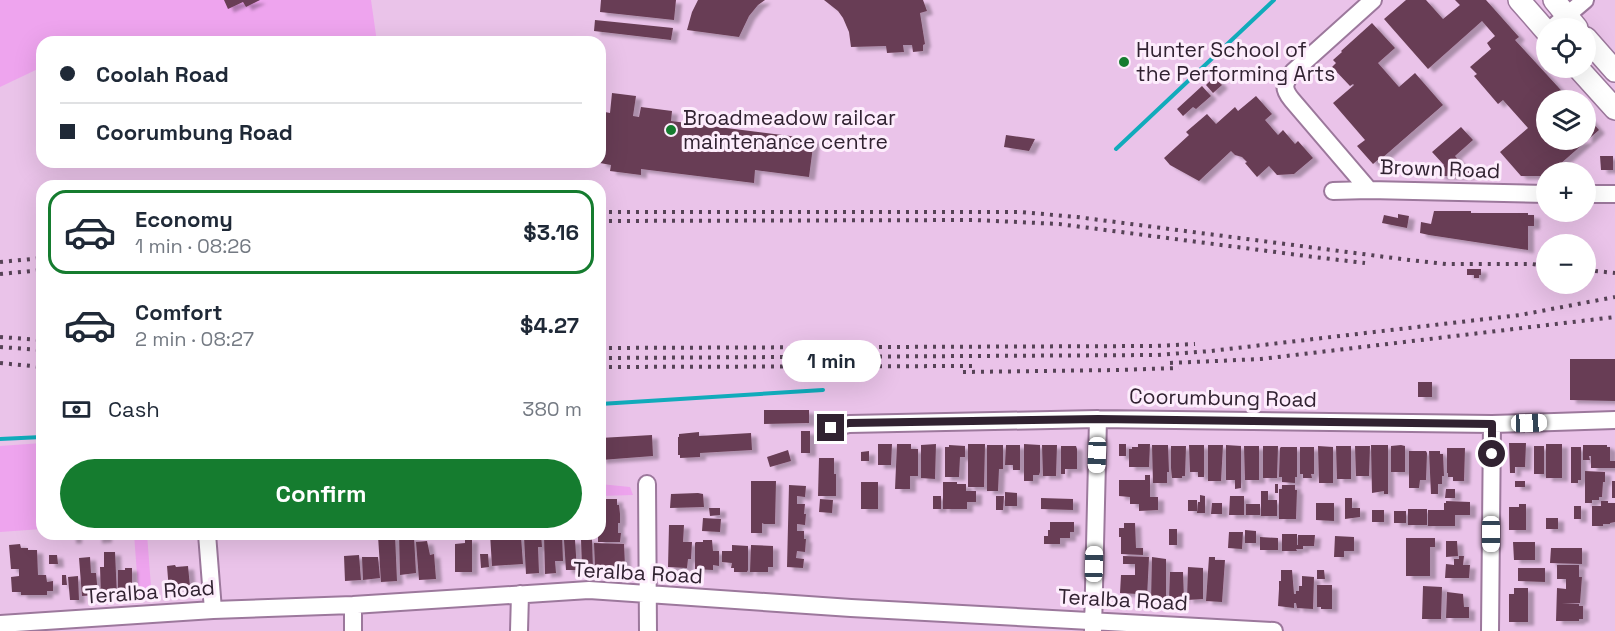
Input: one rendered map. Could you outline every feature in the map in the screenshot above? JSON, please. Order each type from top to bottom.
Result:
[{"type":"main road","points":[[1519,0],[1536,20]]},
{"type":"main road","points":[[1596,49],[1615,71]]},
{"type":"main road","points":[[1587,78],[1615,109]]},
{"type":"street","points":[[1369,190],[1286,93],[1285,87],[1286,80],[1293,72],[1373,0]]},
{"type":"street","points":[[1563,18],[1585,0]]},
{"type":"street","name":"Brown Road","points":[[1333,191],[1536,194]]},
{"type":"street","points":[[1596,194],[1615,194]]},
{"type":"street","points":[[1093,626],[1098,419]]},
{"type":"street","name":"Coorumbung Road","points":[[831,428],[849,423],[1098,419],[1492,424],[1615,420]]},
{"type":"street","points":[[1491,631],[1492,424]]},
{"type":"street","points":[[647,484],[648,631]]},
{"type":"street","points":[[207,540],[213,610]]},
{"type":"street","name":"Teralba Road","points":[[0,624],[589,590],[1093,626],[1274,631]]},
{"type":"street","points":[[519,631],[520,594]]},
{"type":"street","points":[[353,605],[353,631]]},
{"type":"shaded area","points":[[0,0],[371,0],[376,36],[36,36],[36,70],[0,87]]},
{"type":"shaded area","points":[[36,443],[36,529],[0,532],[0,446]]},
{"type":"shaded area","points":[[606,485],[630,487],[633,495],[606,496]]},
{"type":"shaded area","points":[[134,540],[147,540],[152,600],[139,601]]},
{"type":"building","points":[[224,0],[260,0],[246,7],[243,2],[228,9]]},
{"type":"building","points":[[601,0],[676,0],[674,20],[600,12]]},
{"type":"building","points":[[698,0],[765,0],[749,16],[739,37],[687,30]]},
{"type":"building","points":[[824,0],[923,0],[927,11],[920,13],[925,44],[923,51],[913,52],[912,45],[903,45],[904,52],[887,53],[886,46],[851,47],[849,32],[843,18]]},
{"type":"building","points":[[1406,0],[1426,0],[1443,19],[1460,5],[1455,0],[1486,0],[1519,37],[1515,40],[1536,63],[1536,78],[1550,78],[1561,90],[1536,90],[1536,150],[1576,150],[1562,162],[1536,162],[1536,176],[1521,176],[1500,152],[1528,128],[1503,100],[1498,104],[1474,76],[1477,74],[1470,67],[1491,49],[1487,43],[1495,36],[1482,21],[1428,69],[1384,19]]},
{"type":"building","points":[[595,20],[673,28],[671,40],[594,31]]},
{"type":"building","points":[[1372,23],[1395,48],[1378,63],[1399,87],[1415,73],[1443,105],[1373,164],[1357,146],[1365,140],[1333,103],[1354,85],[1350,86],[1332,67],[1336,63],[1333,60],[1341,51]]},
{"type":"building","points":[[1214,77],[1222,85],[1213,93],[1206,85]]},
{"type":"building","points":[[1202,86],[1211,96],[1196,109],[1193,107],[1183,116],[1177,109]]},
{"type":"building","name":"Broadmeadow railcar maintenance centre","points":[[612,93],[636,96],[633,116],[639,117],[641,107],[672,111],[671,121],[814,139],[809,177],[755,170],[754,183],[641,169],[641,175],[610,171],[611,165],[606,164],[606,112],[610,113]]},
{"type":"building","points":[[1256,96],[1272,114],[1265,120],[1278,135],[1283,130],[1295,144],[1298,141],[1313,158],[1294,174],[1277,175],[1269,166],[1257,177],[1242,157],[1231,151],[1199,181],[1170,165],[1164,158],[1189,135],[1186,132],[1207,114],[1216,124],[1235,107],[1238,111]]},
{"type":"building","points":[[1461,127],[1473,140],[1455,156],[1469,172],[1469,176],[1439,176],[1439,170],[1444,165],[1432,152]]},
{"type":"building","points":[[1006,135],[1035,139],[1029,151],[1004,147]]},
{"type":"building","points":[[1600,156],[1613,156],[1613,170],[1601,170]]},
{"type":"building","points":[[1434,211],[1534,215],[1534,226],[1528,226],[1528,250],[1420,233],[1421,222],[1431,224]]},
{"type":"building","points":[[1398,214],[1409,216],[1407,228],[1382,223],[1384,215],[1398,218]]},
{"type":"building","points":[[1467,269],[1481,269],[1481,275],[1479,278],[1474,278],[1474,275],[1467,275]]},
{"type":"building","points":[[1570,359],[1615,359],[1615,401],[1570,400]]},
{"type":"building","points":[[1418,382],[1432,382],[1432,397],[1418,397]]},
{"type":"building","points":[[764,410],[809,410],[809,423],[764,424]]},
{"type":"building","points":[[801,431],[810,431],[810,453],[801,453]]},
{"type":"building","points":[[699,432],[699,436],[751,433],[752,450],[700,453],[700,457],[680,458],[678,455],[679,434]]},
{"type":"building","points":[[652,435],[653,456],[606,460],[606,438]]},
{"type":"building","points":[[1509,443],[1526,443],[1525,467],[1515,467],[1515,473],[1510,473]]},
{"type":"building","points":[[878,444],[892,444],[891,465],[878,465]]},
{"type":"building","points":[[897,444],[911,444],[911,449],[918,449],[918,476],[910,476],[910,489],[895,489]]},
{"type":"building","points":[[936,444],[935,479],[921,478],[921,445]]},
{"type":"building","points":[[968,444],[985,444],[984,487],[968,487]]},
{"type":"building","points":[[1024,444],[1040,445],[1040,472],[1039,475],[1033,475],[1033,481],[1024,481]]},
{"type":"building","points":[[1119,444],[1126,444],[1126,456],[1119,456]]},
{"type":"building","points":[[1138,444],[1150,444],[1149,467],[1129,467],[1129,449],[1138,447]]},
{"type":"building","points":[[1546,444],[1562,444],[1562,478],[1546,478]]},
{"type":"building","points":[[987,445],[1003,445],[1003,469],[999,469],[998,491],[987,491]]},
{"type":"building","points":[[1006,445],[1020,445],[1020,470],[1013,470],[1013,465],[1005,465]]},
{"type":"building","points":[[1042,445],[1057,445],[1056,476],[1043,476]]},
{"type":"building","points":[[1152,445],[1168,445],[1167,483],[1153,483]]},
{"type":"building","points":[[1189,445],[1204,445],[1204,477],[1198,477],[1198,472],[1190,472]]},
{"type":"building","points":[[1208,445],[1223,445],[1221,481],[1208,481]]},
{"type":"building","points":[[1226,445],[1241,446],[1241,488],[1235,489],[1235,480],[1226,480]]},
{"type":"building","points":[[1371,445],[1388,445],[1388,494],[1384,494],[1384,491],[1372,493]]},
{"type":"building","points":[[1583,445],[1610,447],[1610,461],[1615,461],[1615,468],[1591,468],[1591,456],[1589,456],[1590,460],[1583,460]]},
{"type":"building","points":[[965,446],[965,457],[960,457],[959,477],[945,477],[945,447]]},
{"type":"building","points":[[1061,446],[1076,446],[1077,449],[1077,469],[1065,469],[1065,474],[1061,474]]},
{"type":"building","points":[[1171,446],[1186,446],[1185,476],[1182,478],[1172,478]]},
{"type":"building","points":[[1244,446],[1259,446],[1259,480],[1245,480]]},
{"type":"building","points":[[1263,446],[1278,446],[1277,478],[1263,478]]},
{"type":"building","points":[[1318,446],[1333,447],[1333,483],[1319,483]]},
{"type":"building","points":[[1336,446],[1351,446],[1351,479],[1337,479]]},
{"type":"building","points":[[1355,446],[1370,446],[1369,476],[1356,476]]},
{"type":"building","points":[[1391,446],[1405,446],[1405,472],[1391,472]]},
{"type":"building","points":[[1534,446],[1544,446],[1544,474],[1534,474]]},
{"type":"building","points":[[1281,447],[1297,447],[1295,483],[1282,482],[1282,477],[1279,477]]},
{"type":"building","points":[[1300,447],[1314,447],[1312,478],[1303,478],[1303,474],[1300,474]]},
{"type":"building","points":[[1571,447],[1581,447],[1581,480],[1578,480],[1578,483],[1571,483]]},
{"type":"building","points":[[1447,448],[1465,448],[1464,481],[1453,481],[1453,477],[1448,477]]},
{"type":"building","points":[[788,450],[791,461],[770,467],[767,457]]},
{"type":"building","points":[[869,451],[869,461],[861,461],[861,452]]},
{"type":"building","points":[[1409,451],[1426,451],[1427,453],[1426,480],[1420,480],[1419,488],[1409,488]]},
{"type":"building","points":[[1429,451],[1440,451],[1440,454],[1443,454],[1444,476],[1442,476],[1442,484],[1438,484],[1438,494],[1431,494]]},
{"type":"building","points":[[819,458],[834,458],[836,496],[818,496]]},
{"type":"building","points":[[1585,471],[1605,472],[1602,497],[1599,497],[1599,500],[1592,500],[1592,503],[1585,503]]},
{"type":"building","points":[[1145,475],[1150,475],[1150,497],[1158,497],[1158,510],[1139,511],[1139,504],[1130,504],[1130,497],[1119,496],[1119,480],[1145,480]]},
{"type":"building","points":[[751,481],[776,481],[775,524],[762,523],[762,533],[751,533]]},
{"type":"building","points":[[1515,481],[1525,481],[1525,487],[1515,487]]},
{"type":"building","points":[[1612,481],[1615,481],[1615,498],[1612,498]]},
{"type":"building","points":[[861,482],[878,482],[878,509],[861,509]]},
{"type":"building","points":[[943,482],[966,484],[966,491],[976,491],[976,502],[967,502],[967,509],[943,509]]},
{"type":"building","points":[[1275,484],[1278,484],[1278,493],[1275,493]]},
{"type":"building","points":[[789,485],[806,486],[805,497],[797,496],[797,504],[805,504],[804,514],[806,514],[805,525],[797,524],[797,531],[804,531],[804,539],[806,539],[805,552],[797,551],[796,558],[804,559],[803,568],[787,567]]},
{"type":"building","points":[[1282,485],[1295,485],[1295,490],[1297,490],[1296,519],[1279,519],[1279,489],[1282,489]]},
{"type":"building","points":[[1446,489],[1455,489],[1455,498],[1445,498]]},
{"type":"building","points":[[1261,491],[1268,491],[1268,500],[1277,500],[1277,516],[1261,516]]},
{"type":"building","points":[[1005,492],[1017,493],[1017,506],[1005,506]]},
{"type":"building","points":[[671,494],[703,494],[704,507],[670,508]]},
{"type":"building","points":[[1200,495],[1205,496],[1205,513],[1197,513]]},
{"type":"building","points":[[933,496],[941,496],[941,509],[933,509]]},
{"type":"building","points":[[996,496],[1004,496],[1003,510],[996,510]]},
{"type":"building","points":[[1230,496],[1244,496],[1244,515],[1229,515]]},
{"type":"building","points":[[1041,498],[1073,499],[1073,510],[1041,509]]},
{"type":"building","points":[[1345,498],[1352,498],[1352,508],[1360,508],[1360,517],[1345,519]]},
{"type":"building","points":[[606,499],[617,499],[620,514],[618,533],[621,533],[620,542],[598,542],[598,540],[606,540]]},
{"type":"building","points":[[820,499],[833,500],[832,513],[819,512]]},
{"type":"building","points":[[1188,500],[1197,500],[1197,511],[1188,511]]},
{"type":"building","points":[[1446,501],[1470,502],[1470,515],[1455,515],[1455,526],[1428,526],[1428,510],[1444,510]]},
{"type":"building","points":[[1601,501],[1615,503],[1615,522],[1603,524],[1603,526],[1592,526],[1592,506],[1601,506]]},
{"type":"building","points":[[1212,503],[1222,503],[1222,514],[1211,514]]},
{"type":"building","points":[[1316,503],[1334,503],[1334,521],[1316,520]]},
{"type":"building","points":[[1246,504],[1260,504],[1260,515],[1246,515]]},
{"type":"building","points":[[1519,504],[1526,504],[1526,530],[1509,530],[1509,507],[1519,507]]},
{"type":"building","points":[[1574,506],[1581,506],[1581,519],[1574,519]]},
{"type":"building","points":[[709,508],[720,508],[720,515],[710,516]]},
{"type":"building","points":[[1408,509],[1427,509],[1427,525],[1408,525]]},
{"type":"building","points":[[1372,510],[1384,510],[1384,522],[1372,522]]},
{"type":"building","points":[[1394,511],[1406,511],[1406,523],[1394,523]]},
{"type":"building","points":[[703,518],[721,519],[720,532],[702,531]]},
{"type":"building","points":[[1546,518],[1558,518],[1558,529],[1546,529]]},
{"type":"building","points":[[1050,522],[1074,522],[1074,532],[1070,532],[1070,538],[1060,538],[1060,544],[1044,544],[1044,536],[1048,536],[1048,530],[1050,530]]},
{"type":"building","points":[[1124,523],[1135,523],[1136,548],[1143,548],[1143,555],[1121,554],[1119,528],[1124,528]]},
{"type":"building","points":[[669,525],[684,525],[683,542],[692,542],[691,559],[688,559],[687,568],[668,567]]},
{"type":"building","points":[[1169,529],[1177,529],[1177,545],[1169,545]]},
{"type":"building","points":[[1245,530],[1256,531],[1256,543],[1245,543]]},
{"type":"building","points":[[1229,532],[1243,532],[1242,549],[1228,548]]},
{"type":"building","points":[[1282,534],[1297,534],[1297,545],[1298,535],[1315,535],[1314,546],[1303,546],[1303,549],[1296,549],[1297,551],[1282,551]]},
{"type":"building","points":[[1335,536],[1354,537],[1354,551],[1344,551],[1344,557],[1334,557]]},
{"type":"building","points":[[1260,537],[1278,538],[1278,550],[1260,550]]},
{"type":"building","points":[[1406,538],[1435,538],[1435,547],[1430,547],[1430,576],[1406,576]]},
{"type":"building","points":[[378,540],[395,540],[397,581],[381,582]]},
{"type":"building","points":[[399,540],[414,540],[416,573],[400,575]]},
{"type":"building","points":[[465,540],[472,540],[472,572],[455,572],[455,544],[465,543]]},
{"type":"building","points":[[490,540],[521,540],[523,564],[492,566]]},
{"type":"building","points":[[524,540],[541,540],[542,547],[538,547],[539,573],[526,574]]},
{"type":"building","points":[[544,540],[562,540],[563,561],[555,561],[556,573],[545,574]]},
{"type":"building","points":[[564,540],[575,540],[577,570],[566,570]]},
{"type":"building","points":[[581,540],[592,540],[593,569],[582,569]]},
{"type":"building","points":[[703,540],[712,540],[713,551],[719,551],[719,566],[713,565],[713,570],[695,569],[695,543],[703,542]]},
{"type":"building","points":[[427,541],[430,555],[434,554],[436,579],[419,580],[416,542]]},
{"type":"building","points":[[1446,541],[1457,541],[1458,556],[1446,557]]},
{"type":"building","points":[[1513,542],[1535,542],[1535,560],[1514,560]]},
{"type":"building","points":[[594,543],[624,544],[625,566],[600,568],[600,566],[595,566]]},
{"type":"building","points":[[20,544],[21,548],[37,550],[38,575],[46,575],[47,582],[53,581],[53,591],[47,591],[47,595],[21,595],[21,592],[12,592],[11,577],[19,576],[19,569],[11,569],[9,545]]},
{"type":"building","points":[[732,545],[748,546],[747,572],[734,572],[734,568],[731,568],[732,563],[722,562],[722,551],[732,551]]},
{"type":"building","points":[[751,545],[773,546],[773,567],[768,567],[768,572],[750,572]]},
{"type":"building","points":[[1551,548],[1582,548],[1582,564],[1550,563]]},
{"type":"building","points":[[104,552],[115,552],[117,596],[101,596],[100,567],[104,567]]},
{"type":"building","points":[[480,554],[488,554],[489,567],[481,568]]},
{"type":"building","points":[[49,555],[57,555],[58,564],[49,564]]},
{"type":"building","points":[[359,555],[361,580],[345,581],[344,556]]},
{"type":"building","points":[[1123,556],[1149,557],[1147,598],[1138,597],[1138,594],[1120,593],[1121,575],[1135,575],[1135,564],[1123,564]]},
{"type":"building","points":[[1459,556],[1464,556],[1463,565],[1470,565],[1469,578],[1445,578],[1446,564],[1454,565],[1454,559],[1459,559]]},
{"type":"building","points":[[90,557],[91,573],[96,573],[98,594],[82,596],[79,558]]},
{"type":"building","points":[[362,557],[378,557],[380,578],[363,580]]},
{"type":"building","points":[[1152,557],[1166,559],[1166,600],[1151,600]]},
{"type":"building","points":[[1209,557],[1215,557],[1215,560],[1225,560],[1222,602],[1206,601]]},
{"type":"building","points":[[175,565],[176,567],[188,566],[190,587],[169,591],[167,566]]},
{"type":"building","points":[[1557,565],[1579,565],[1579,577],[1582,577],[1580,603],[1562,604],[1583,606],[1583,619],[1579,621],[1556,621],[1557,588],[1566,589],[1566,579],[1557,579]]},
{"type":"building","points":[[1188,567],[1203,568],[1203,599],[1187,600]]},
{"type":"building","points":[[125,568],[132,568],[132,596],[118,597],[118,570],[125,570]]},
{"type":"building","points":[[1518,568],[1545,568],[1545,582],[1518,581]]},
{"type":"building","points":[[1281,570],[1292,570],[1294,594],[1299,591],[1299,586],[1302,586],[1302,576],[1314,577],[1313,609],[1297,608],[1296,603],[1294,603],[1294,608],[1278,606]]},
{"type":"building","points":[[1317,570],[1324,570],[1325,579],[1317,579]]},
{"type":"building","points":[[1170,572],[1183,572],[1184,600],[1169,600]]},
{"type":"building","points":[[62,575],[66,575],[67,585],[62,585]]},
{"type":"building","points":[[78,576],[79,600],[70,600],[68,577]]},
{"type":"building","points":[[1317,585],[1332,585],[1332,609],[1317,607]]},
{"type":"building","points":[[1423,586],[1442,587],[1441,619],[1422,619]]},
{"type":"building","points":[[1514,588],[1528,588],[1528,622],[1509,622],[1509,594],[1514,594]]},
{"type":"building","points":[[1447,592],[1463,594],[1464,607],[1469,607],[1469,618],[1446,618]]},
{"type":"waterway","points":[[1116,149],[1274,0]]},
{"type":"waterway","points":[[606,404],[823,390]]},
{"type":"waterway","points":[[0,439],[36,437]]},
{"type":"railway","points":[[606,212],[1020,212],[1077,217],[1446,264],[1536,265]]},
{"type":"railway","points":[[606,221],[975,220],[1059,224],[1365,263]]},
{"type":"railway","points":[[0,262],[36,259]]},
{"type":"railway","points":[[0,274],[36,271]]},
{"type":"railway","points":[[1596,271],[1615,273]]},
{"type":"railway","points":[[606,358],[1157,355],[1211,351],[1520,315],[1615,297]]},
{"type":"railway","points":[[1170,363],[1261,359],[1615,317]]},
{"type":"railway","points":[[0,337],[36,340]]},
{"type":"railway","points":[[606,348],[1195,344]]},
{"type":"railway","points":[[0,347],[36,350]]},
{"type":"railway","points":[[0,363],[36,366]]},
{"type":"railway","points":[[606,367],[972,366]]},
{"type":"railway","points":[[963,372],[1179,368]]},
{"type":"place","name":"Hunter School of the Performing Arts","points":[[1124,62]]},
{"type":"place","name":"Broadmeadow railcar maintenance centre","points":[[671,130]]},
{"type":"route","points":[[831,428],[849,423],[1098,419],[1492,424],[1492,454]]}]
